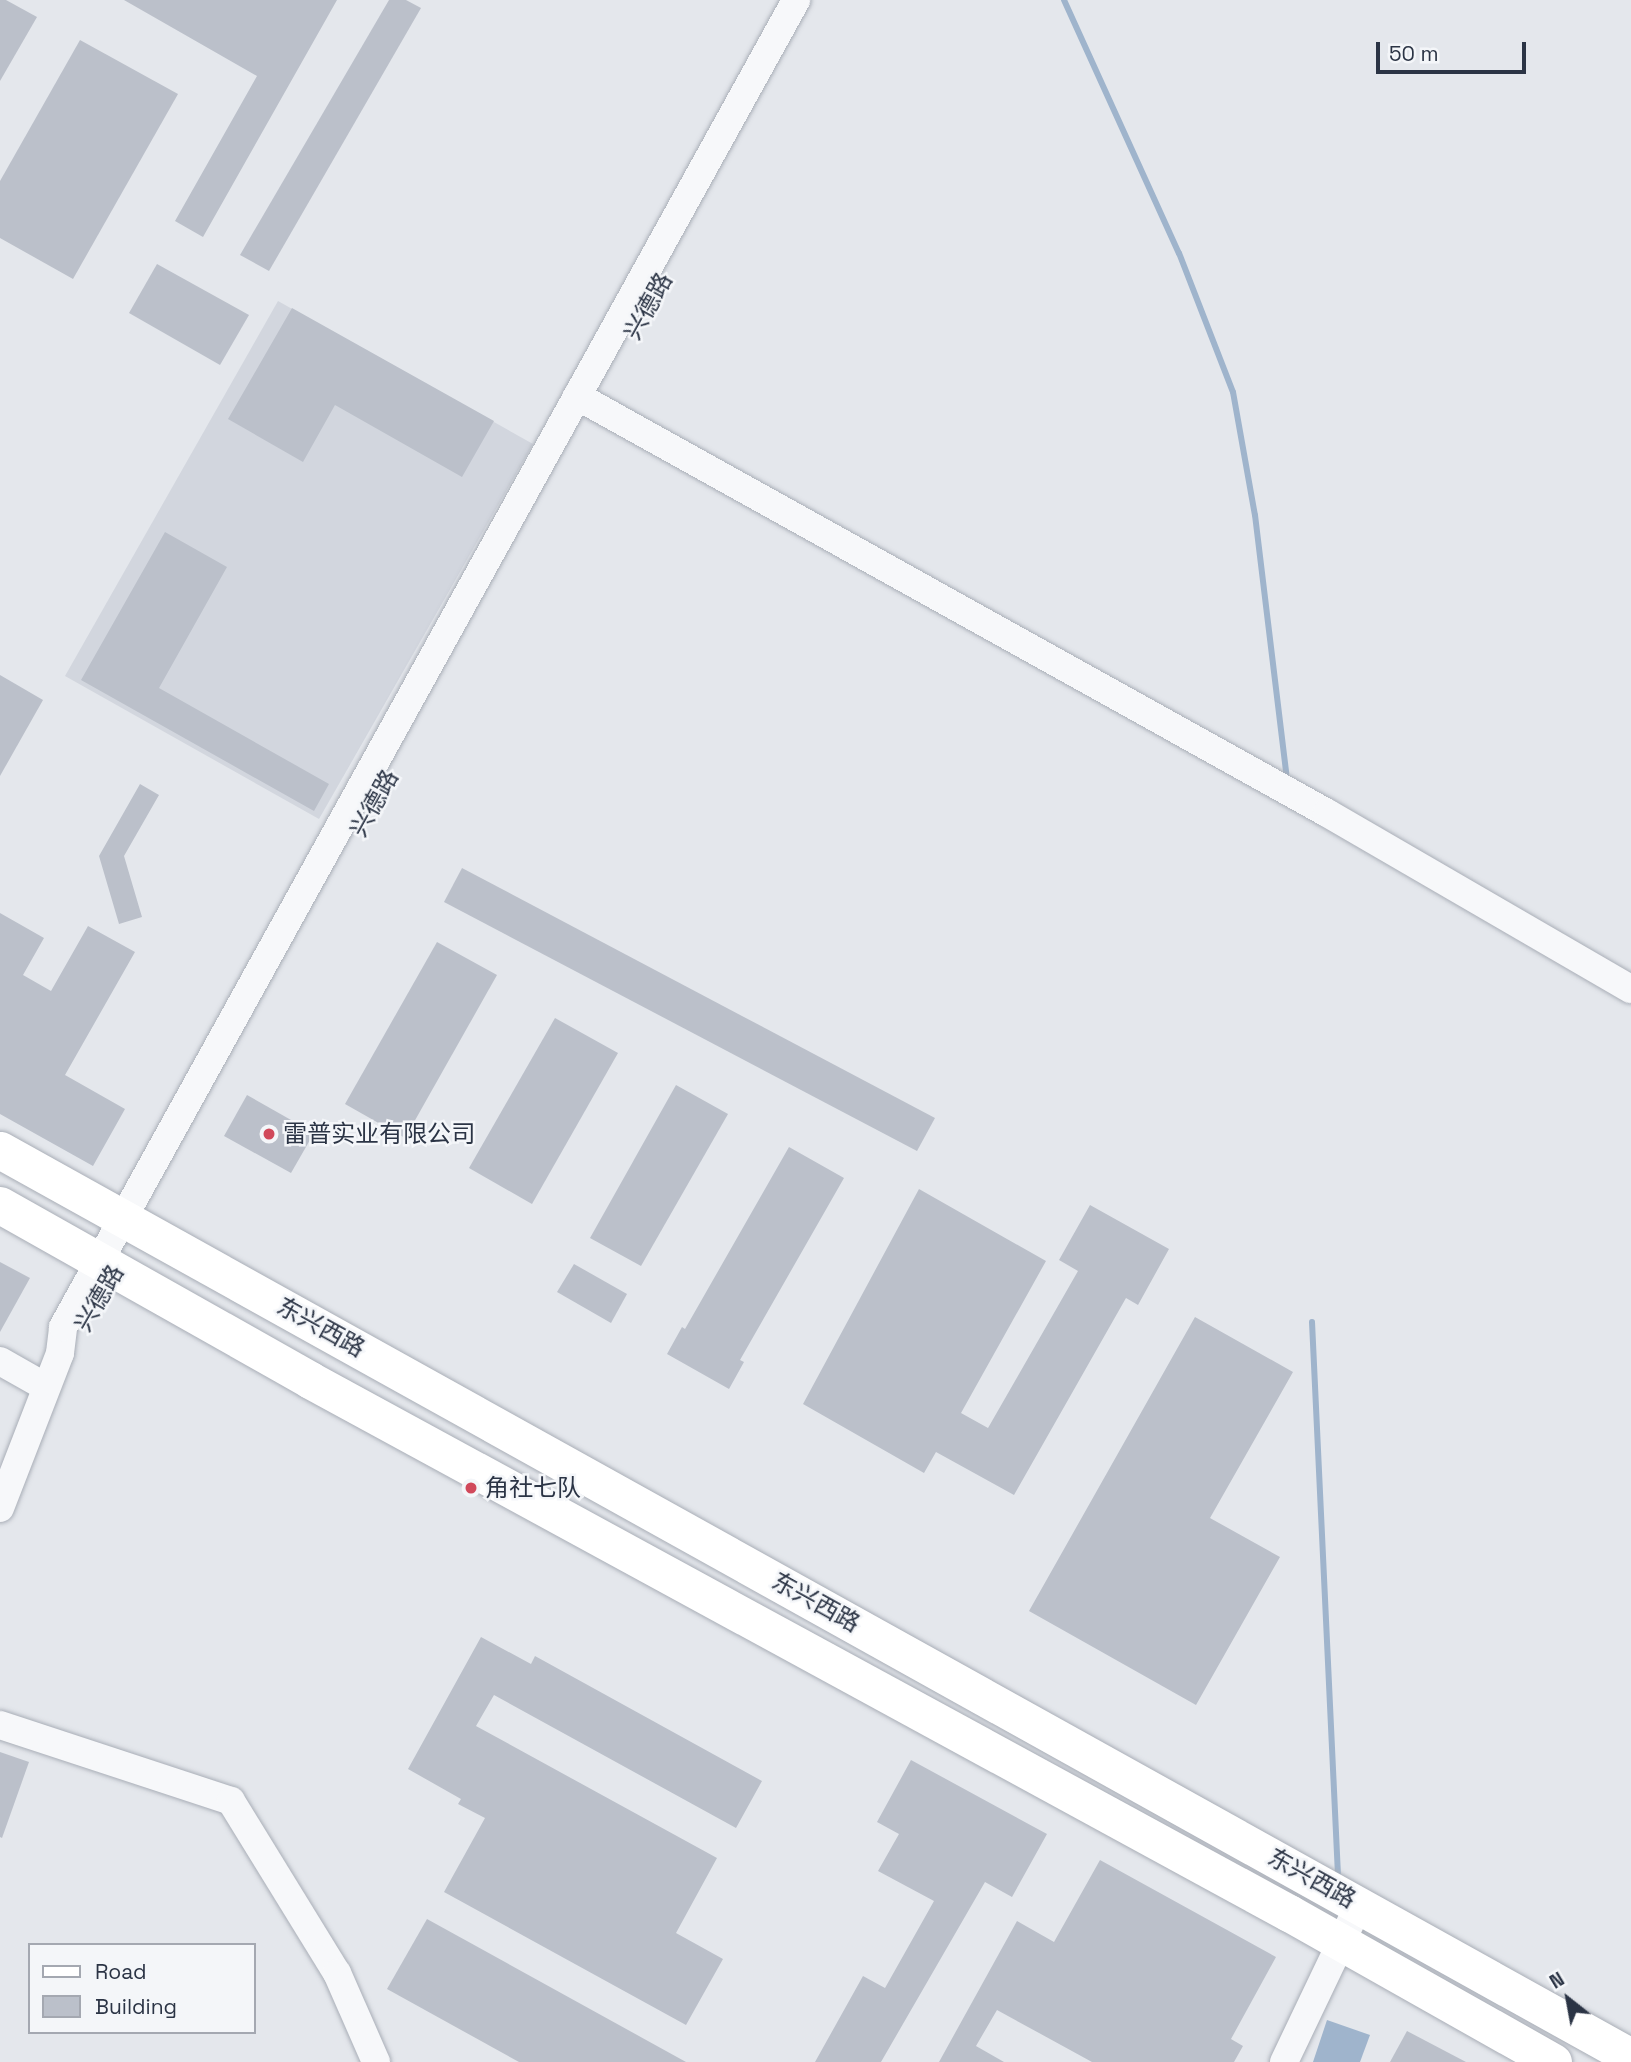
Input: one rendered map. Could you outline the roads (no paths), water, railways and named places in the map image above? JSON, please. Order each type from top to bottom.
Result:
[{"type":"main road","name":"东兴西路","points":[[0,1150],[1631,2057]]},
{"type":"main road","name":"东兴西路","points":[[0,1205],[310,1380],[1341,1943],[1553,2062]]},
{"type":"street","name":"兴德路","points":[[586,400],[796,0]]},
{"type":"street","name":"兴德路","points":[[0,1508],[60,1353],[63,1327],[108,1265],[586,400],[818,0]]},
{"type":"street","points":[[586,400],[1315,806],[1631,989]]},
{"type":"street","points":[[0,1361],[46,1387]]},
{"type":"street","points":[[0,1724],[231,1801],[337,1973],[376,2062]]},
{"type":"street","points":[[1284,2062],[1341,1943],[1348,1898]]},
{"type":"water","points":[[1327,2020],[1370,2035],[1360,2062],[1313,2062]]},
{"type":"waterway","points":[[1064,0],[1179,253],[1233,392],[1255,515],[1286,773]]},
{"type":"waterway","points":[[1312,1322],[1338,1875]]},
{"type":"place","name":"雷普实业有限公司","points":[[269,1134]]},
{"type":"place","name":"角社七队","points":[[471,1488]]}]
